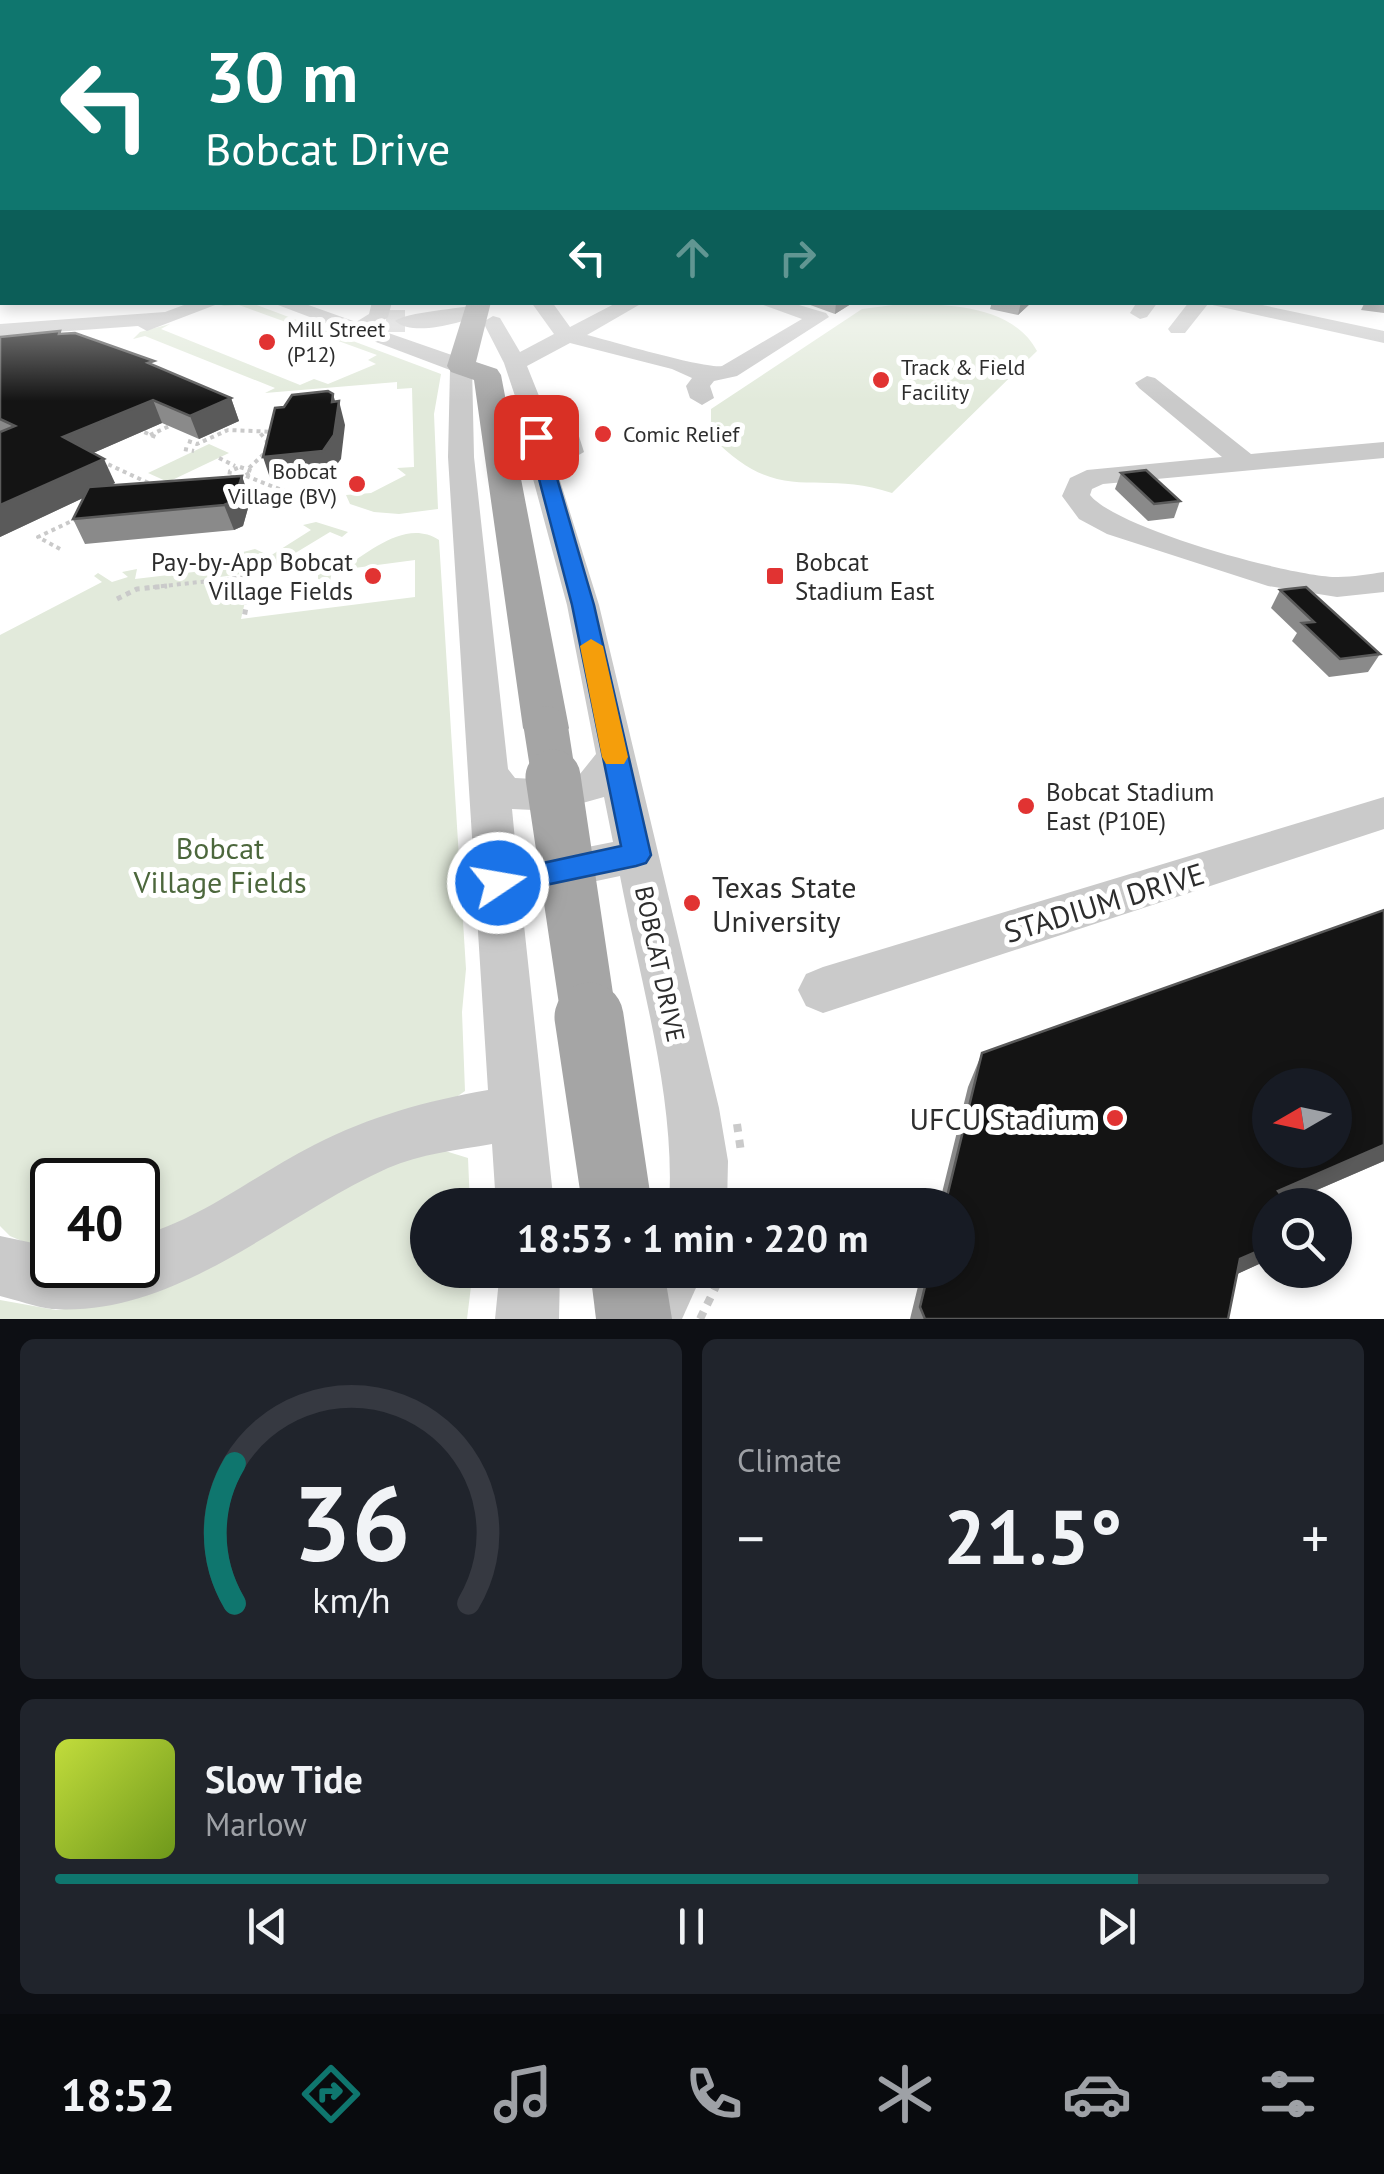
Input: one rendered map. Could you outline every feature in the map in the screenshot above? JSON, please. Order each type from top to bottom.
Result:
[{"type":"main road","points":[[492,324],[461,366],[488,375],[502,449],[614,1188]]},
{"type":"main road","points":[[492,324],[510,414],[502,449]]},
{"type":"main road","points":[[629,1288],[634,1319]]},
{"type":"street","points":[[112,338],[204,305]]},
{"type":"street","points":[[288,305],[320,317],[383,325],[446,320],[492,324],[544,346],[628,305]]},
{"type":"street","points":[[320,317],[350,305]]},
{"type":"street","points":[[553,310],[566,336],[680,364],[704,387],[819,317],[776,305]]},
{"type":"street","points":[[1178,330],[1198,305]]},
{"type":"street","points":[[1248,305],[1308,309],[1375,327]]},
{"type":"street","points":[[592,343],[656,309]]},
{"type":"street","points":[[0,330],[168,318]]},
{"type":"street","name":"BOBCAT DRIVE","points":[[492,324],[531,410],[542,464],[583,605],[692,1108],[700,1161],[699,1188]]},
{"type":"street","points":[[383,325],[461,366],[461,457],[524,1188]]},
{"type":"street","points":[[1147,382],[1244,461]]},
{"type":"street","points":[[1384,450],[1097,476],[1080,484],[1076,496],[1089,513],[1117,528],[1280,579],[1337,587],[1384,582]]},
{"type":"street","points":[[489,774],[500,790],[532,798],[588,788],[604,776],[614,755]]},
{"type":"street","name":"STADIUM DRIVE","points":[[823,990],[1384,813]]},
{"type":"street","points":[[498,883],[636,855]]},
{"type":"street","points":[[0,1266],[31,1281],[68,1285],[132,1275],[188,1252],[378,1144],[519,1111]]},
{"type":"street","points":[[527,1319],[529,1288]]},
{"type":"street","points":[[649,1319],[665,1288]]},
{"type":"path","points":[[150,435],[186,418]]},
{"type":"path","points":[[136,428],[158,438]]},
{"type":"path","points":[[188,441],[197,444],[228,430],[282,433]]},
{"type":"path","points":[[229,477],[230,471],[257,463],[267,445],[260,432]]},
{"type":"path","points":[[184,449],[194,451]]},
{"type":"path","points":[[102,454],[94,458],[164,487]]},
{"type":"path","points":[[219,458],[238,468]]},
{"type":"path","points":[[257,463],[275,464]]},
{"type":"path","points":[[246,476],[252,471],[249,468]]},
{"type":"path","points":[[222,480],[246,476],[312,502]]},
{"type":"path","points":[[135,492],[152,485]]},
{"type":"path","points":[[147,496],[152,485]]},
{"type":"path","points":[[60,549],[38,537],[86,514]]},
{"type":"path","points":[[117,599],[137,589],[255,576]]},
{"type":"path","points":[[224,578],[249,591],[244,618]]},
{"type":"path","points":[[700,1319],[715,1288]]},
{"type":"green space","points":[[239,305],[256,305],[441,374],[434,414],[438,509],[399,514],[374,512],[350,504],[346,495],[371,493],[406,475],[397,468],[414,467],[412,388],[397,389],[397,382],[265,393],[275,388],[145,336],[133,339],[140,332],[170,324],[161,329],[300,385],[314,379],[328,384],[376,364],[368,360],[377,355]]},
{"type":"green space","name":"Track & Field Facility","points":[[938,305],[977,310],[1012,324],[1037,351],[892,493],[841,483],[779,479],[735,458],[711,436],[711,409],[862,309]]},
{"type":"green space","points":[[209,444],[229,453],[168,482],[148,473]]},
{"type":"green space","name":"Bobcat Village Fields","points":[[316,522],[348,532],[342,537],[330,532],[259,575],[254,572],[220,577],[247,593],[241,619],[415,597],[415,560],[332,571],[330,581],[318,579],[318,569],[331,564],[342,569],[401,535],[427,534],[439,540],[466,969],[462,1012],[465,1091],[442,1107],[160,1238],[160,1158],[30,1158],[30,1245],[10,1236],[0,1226],[0,635],[102,582],[94,576],[98,573],[112,582],[128,577],[122,572],[137,569],[135,579],[236,567],[239,553],[255,549],[270,556],[311,530],[303,525]]},
{"type":"green space","points":[[442,1150],[468,1158],[469,1188],[410,1188],[410,1288],[471,1288],[467,1319],[0,1319],[0,1300],[56,1310],[96,1305],[130,1288],[160,1288],[160,1273],[374,1167]]},
{"type":"building","points":[[60,331],[59,334],[75,333],[154,361],[148,363],[231,398],[190,416],[153,400],[63,437],[104,459],[0,505],[0,432],[15,426],[0,419],[0,337]]},
{"type":"building","points":[[328,391],[333,394],[332,402],[339,401],[334,435],[323,451],[263,457],[275,408],[284,407],[292,395]]},
{"type":"building","points":[[1146,470],[1180,501],[1154,504],[1121,473]]},
{"type":"building","points":[[242,476],[234,501],[224,505],[73,519],[89,487]]},
{"type":"building","points":[[1306,587],[1380,654],[1340,659],[1302,623],[1314,622],[1280,590]]},
{"type":"building","name":"UFCU Stadium","points":[[1384,910],[1384,1145],[1352,1159],[1352,1068],[1252,1068],[1252,1168],[1331,1168],[1285,1188],[1252,1188],[1252,1254],[1240,1259],[1228,1319],[925,1319],[920,1307],[925,1288],[975,1288],[975,1188],[949,1188],[982,1053]]},
{"type":"tunnel","points":[[386,321],[405,321]]},
{"type":"slow traffic","points":[[591,646],[615,757]]},
{"type":"place","name":"Mill Street (P12)","points":[[267,342]]},
{"type":"place","name":"Track & Field Facility","points":[[881,380]]},
{"type":"place","name":"Comic Relief","points":[[603,434]]},
{"type":"place","name":"Bobcat Village (BV)","points":[[357,484]]},
{"type":"place","name":"Pay-by-App Bobcat Village Fields","points":[[373,576]]},
{"type":"place","name":"Bobcat Stadium East","points":[[775,576]]},
{"type":"place","name":"Bobcat Stadium East (P10E)","points":[[1026,806]]},
{"type":"place","name":"Texas State University","points":[[692,903]]},
{"type":"place","name":"UFCU Stadium","points":[[1115,1118]]},
{"type":"route","points":[[498,883],[636,855],[583,605],[536,437]]}]
